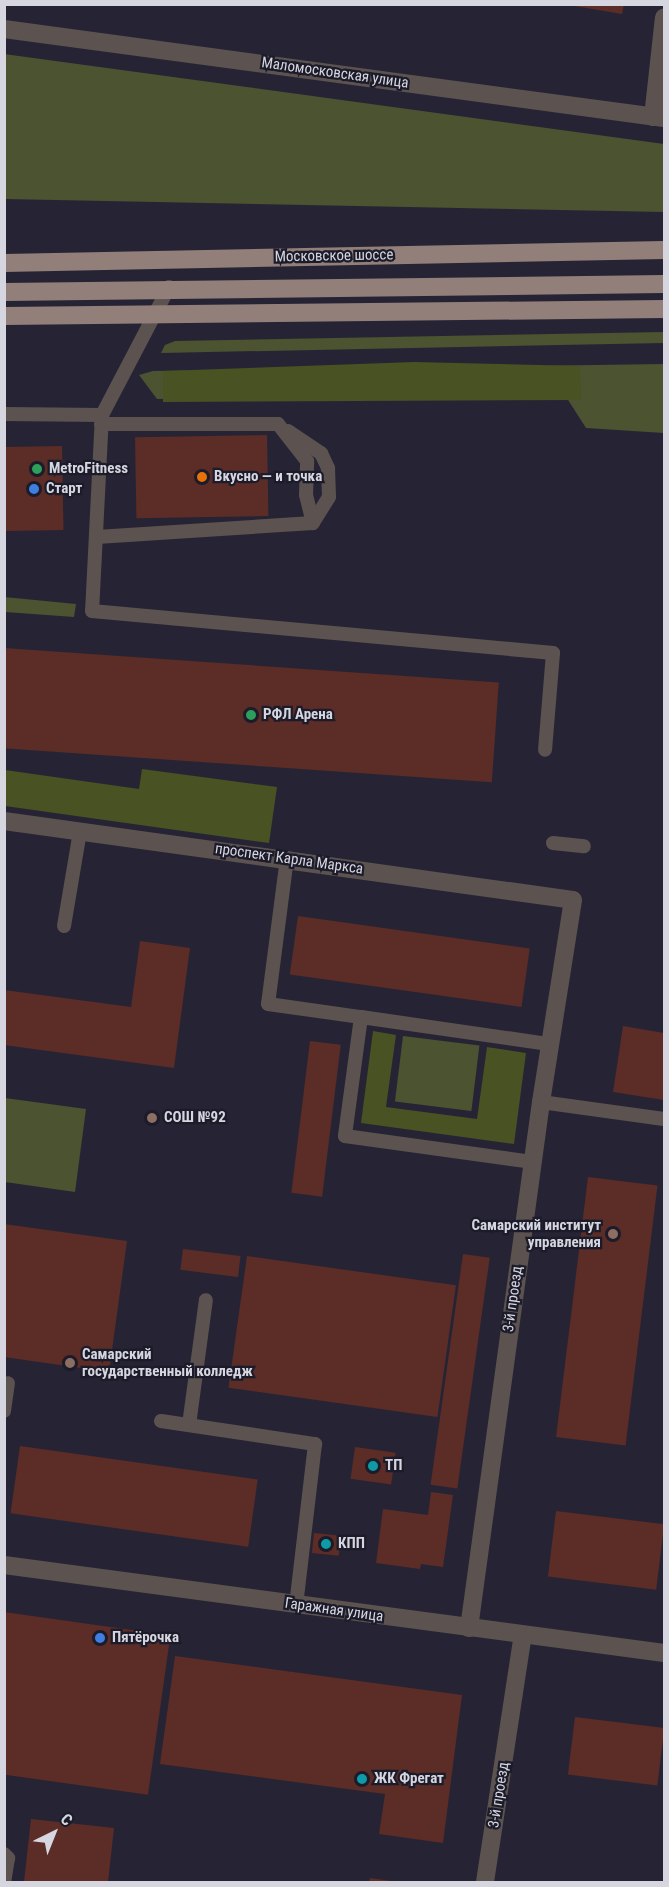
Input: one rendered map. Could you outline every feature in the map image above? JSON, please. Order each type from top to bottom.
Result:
[{"type":"main road","name":"Московское шоссе","points":[[4,263],[664,250]]},
{"type":"main road","name":"Московское шоссе","points":[[4,292],[169,287],[664,284]]},
{"type":"main road","points":[[4,316],[156,311],[664,309]]},
{"type":"street","points":[[659,118],[664,18]]},
{"type":"street","name":"Маломосковская улица","points":[[4,28],[659,118]]},
{"type":"street","name":"проспект Карла Маркса","points":[[4,821],[287,858],[573,900]]},
{"type":"street","name":"3-й проезд","points":[[470,1628],[540,1102],[573,900]]},
{"type":"street","name":"Гаражная улица","points":[[4,1565],[664,1653]]},
{"type":"street","name":"3-й проезд","points":[[486,1882],[523,1635]]},
{"type":"lane","points":[[169,287],[102,419],[92,611],[553,653],[545,750]]},
{"type":"lane","points":[[4,414],[278,424],[321,453],[328,468],[329,497],[313,523]]},
{"type":"lane","points":[[278,424],[307,461],[306,495],[313,523]]},
{"type":"lane","points":[[97,537],[313,523]]},
{"type":"lane","points":[[64,926],[80,831]]},
{"type":"lane","points":[[553,843],[584,846]]},
{"type":"lane","points":[[287,858],[268,1004],[549,1044]]},
{"type":"lane","points":[[361,1017],[345,1136],[532,1162]]},
{"type":"lane","points":[[540,1102],[664,1119]]},
{"type":"lane","points":[[189,1425],[206,1300]]},
{"type":"lane","points":[[4,1411],[8,1383]]},
{"type":"lane","points":[[161,1421],[315,1444],[296,1605]]},
{"type":"lane","points":[[4,1854],[8,1858],[4,1882]]},
{"type":"green space","points":[[4,54],[664,144],[664,212],[5,199]]},
{"type":"green space","points":[[664,332],[664,343],[161,353],[165,345],[175,341]]},
{"type":"green space","points":[[414,362],[580,366],[581,400],[163,402],[163,371]]},
{"type":"green space","points":[[664,364],[664,433],[586,428],[563,392],[157,399],[139,375],[153,371]]},
{"type":"green space","points":[[4,597],[76,604],[74,617],[5,612]]},
{"type":"green space","points":[[142,769],[277,787],[269,843],[5,806],[5,770],[139,789]]},
{"type":"green space","points":[[373,1031],[396,1035],[386,1107],[477,1119],[487,1047],[526,1053],[514,1144],[361,1123]]},
{"type":"green space","points":[[403,1036],[479,1045],[471,1111],[395,1102]]},
{"type":"green space","points":[[5,1098],[86,1109],[75,1192],[5,1182]]},
{"type":"building","points":[[563,4],[624,4],[622,14]]},
{"type":"building","name":"Вкусно — и точка","points":[[267,435],[268,516],[136,518],[135,437]]},
{"type":"building","name":"Старт","points":[[62,446],[63,530],[5,531],[4,447]]},
{"type":"building","name":"РФЛ Арена","points":[[4,648],[499,683],[492,782],[4,748]]},
{"type":"building","points":[[298,916],[530,949],[522,1007],[290,974]]},
{"type":"building","points":[[140,941],[190,948],[174,1068],[4,1045],[4,990],[131,1007]]},
{"type":"building","points":[[623,1026],[664,1033],[664,1100],[613,1092]]},
{"type":"building","points":[[310,1041],[341,1045],[322,1197],[291,1193]]},
{"type":"building","name":"Самарский институт управления","points":[[588,1177],[657,1186],[626,1446],[556,1437]]},
{"type":"building","points":[[4,1224],[127,1241],[109,1372],[4,1357]]},
{"type":"building","points":[[183,1249],[241,1256],[238,1277],[180,1270]]},
{"type":"building","points":[[463,1254],[490,1258],[457,1488],[431,1485]]},
{"type":"building","points":[[247,1256],[456,1285],[437,1417],[228,1388]]},
{"type":"building","points":[[20,1446],[258,1479],[248,1547],[11,1513]]},
{"type":"building","name":"ТП","points":[[355,1447],[396,1453],[391,1484],[351,1479]]},
{"type":"building","points":[[431,1492],[453,1495],[443,1567],[421,1564],[420,1569],[376,1563],[383,1509],[428,1515]]},
{"type":"building","points":[[556,1511],[664,1524],[656,1590],[548,1577]]},
{"type":"building","name":"КПП","points":[[314,1533],[341,1536],[339,1556],[312,1553]]},
{"type":"building","points":[[4,1612],[170,1635],[148,1795],[4,1775]]},
{"type":"building","name":"ЖК Фрегат","points":[[175,1656],[462,1695],[443,1843],[379,1834],[385,1794],[160,1764]]},
{"type":"building","points":[[575,1717],[664,1728],[657,1786],[568,1775]]},
{"type":"building","points":[[31,1819],[114,1828],[108,1882],[24,1882]]},
{"type":"building","points":[[370,1878],[391,1881],[391,1882],[369,1882]]},
{"type":"place","name":"MetroFitness","points":[[37,469]]},
{"type":"place","name":"Вкусно — и точка","points":[[202,477]]},
{"type":"place","name":"Старт","points":[[34,489]]},
{"type":"place","name":"РФЛ Арена","points":[[251,715]]},
{"type":"place","name":"СОШ №92","points":[[152,1118]]},
{"type":"place","name":"Самарский институт управления","points":[[613,1234]]},
{"type":"place","name":"Самарский государственный колледж","points":[[70,1363]]},
{"type":"place","name":"ТП","points":[[373,1466]]},
{"type":"place","name":"КПП","points":[[326,1544]]},
{"type":"place","name":"Пятёрочка","points":[[100,1638]]},
{"type":"place","name":"ЖК Фрегат","points":[[362,1779]]}]
